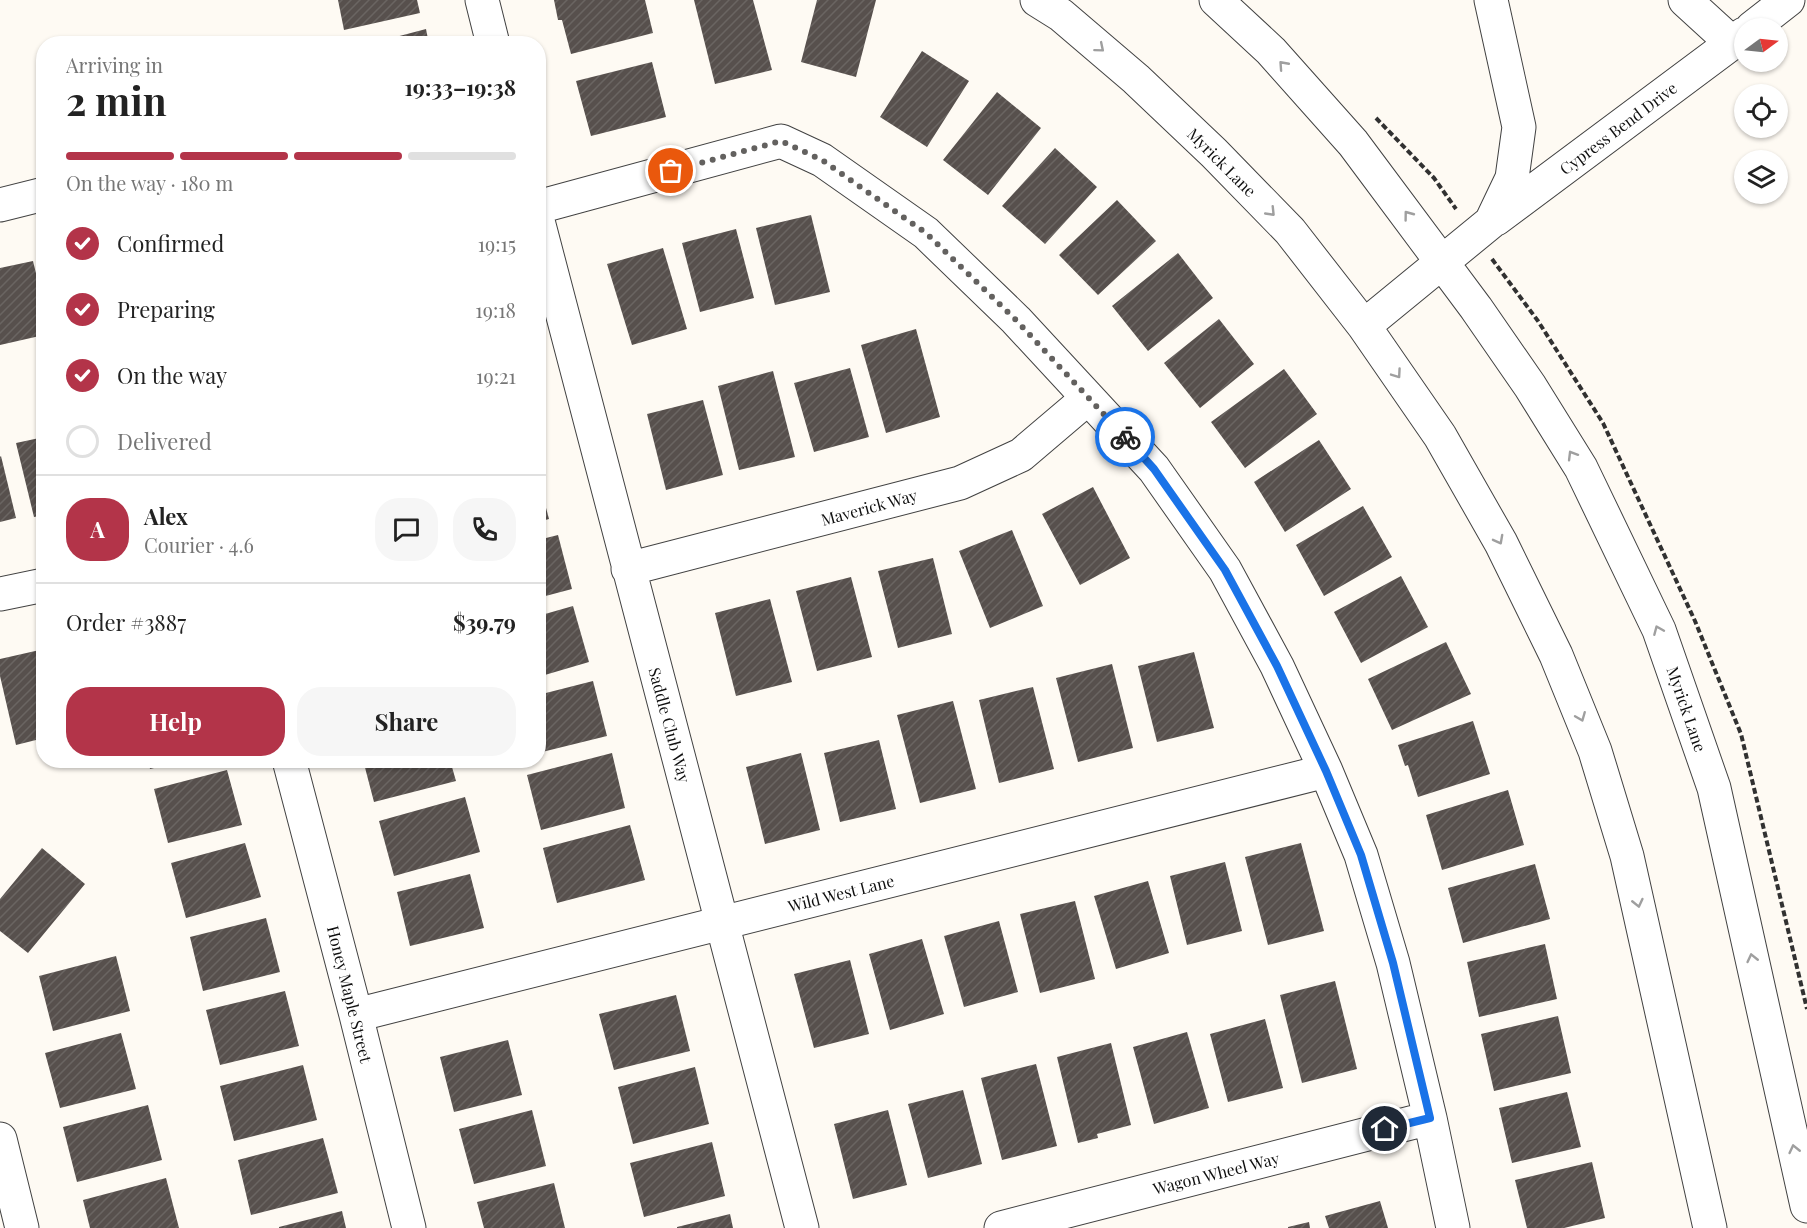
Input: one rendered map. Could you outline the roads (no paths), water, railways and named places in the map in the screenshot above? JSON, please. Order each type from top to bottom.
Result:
[{"type":"street","points":[[482,0],[491,36]]},
{"type":"street","name":"Myrick Lane","points":[[1216,0],[1271,51],[1353,143],[1443,261],[1530,386],[1581,468],[1659,630],[1714,788],[1807,1206]]},
{"type":"street","points":[[1364,326],[1491,222],[1512,178],[1519,127],[1491,0]]},
{"type":"street","points":[[1685,0],[1734,30]]},
{"type":"street","name":"Cypress Bend Drive","points":[[1765,18],[1788,0]]},
{"type":"street","name":"Myrick Lane","points":[[1057,5],[1214,153],[1290,231],[1364,326],[1440,436],[1501,543],[1556,655],[1595,751],[1626,856],[1710,1228]]},
{"type":"street","name":"Cypress Bend Drive","points":[[1491,222],[1734,42]]},
{"type":"street","points":[[546,205],[781,141],[822,160],[926,233],[1016,320],[1154,469],[1225,570],[1277,666],[1326,771],[1361,855],[1393,963],[1430,1118],[1453,1228]]},
{"type":"street","points":[[0,205],[36,196]]},
{"type":"street","name":"Saddle Club Way","points":[[546,252],[802,1228]]},
{"type":"street","name":"Maverick Way","points":[[628,569],[960,483],[1021,455],[1088,398]]},
{"type":"street","points":[[0,594],[36,587]]},
{"type":"street","name":"Honey Maple Street","points":[[292,768],[357,1015],[409,1228]]},
{"type":"street","name":"Wild West Lane","points":[[357,1015],[1326,771]]},
{"type":"street","name":"Wagon Wheel Way","points":[[1001,1228],[1430,1118]]},
{"type":"street","points":[[0,1139],[22,1228]]}]
